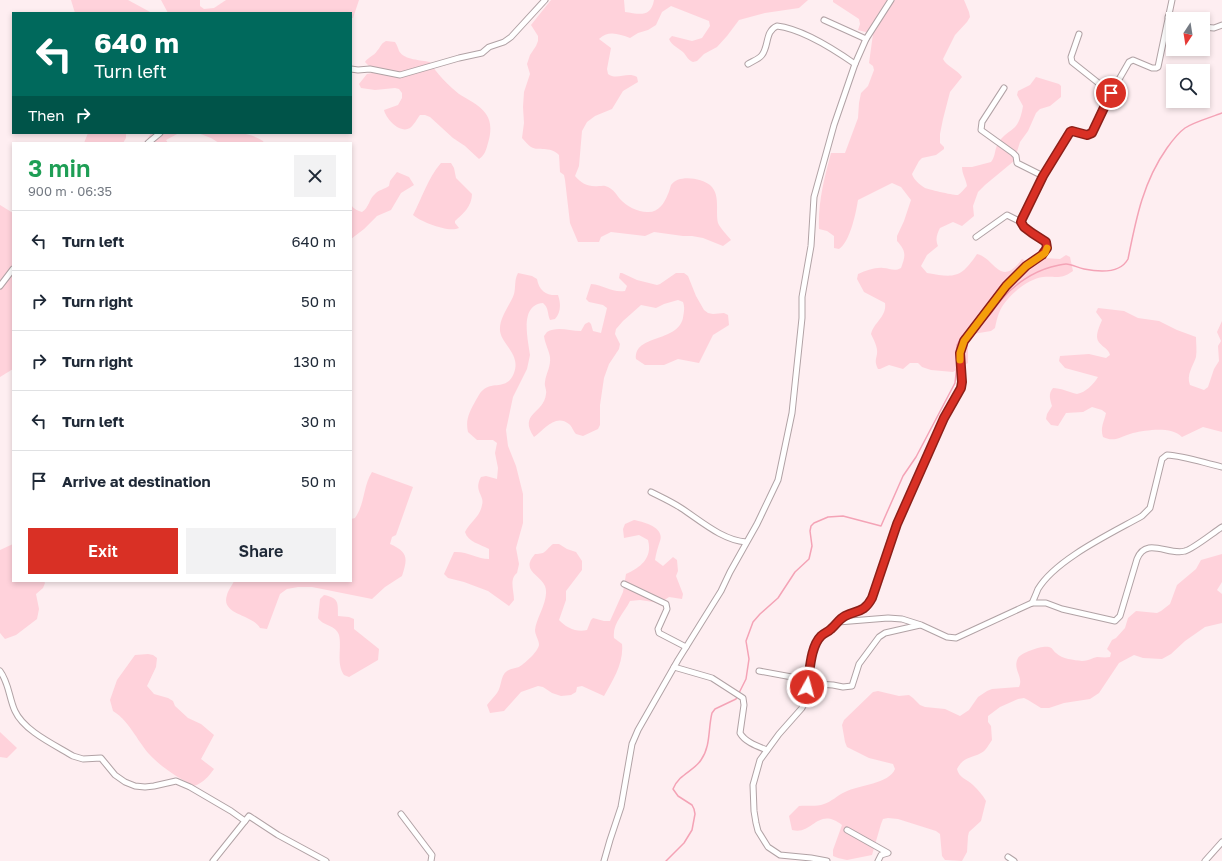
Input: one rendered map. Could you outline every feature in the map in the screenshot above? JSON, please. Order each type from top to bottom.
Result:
[{"type":"street","points":[[352,69],[370,69],[400,75],[482,53],[489,47],[504,42],[511,37],[545,0]]},
{"type":"street","points":[[604,861],[621,807],[632,744],[638,730],[720,591],[757,524],[778,480],[783,462],[797,377],[802,318],[802,297],[811,246],[813,203],[834,124],[855,64],[866,39],[891,0]]},
{"type":"street","points":[[1169,12],[1172,0]]},
{"type":"street","points":[[824,20],[866,39]]},
{"type":"street","points":[[1210,28],[1214,28],[1222,25]]},
{"type":"street","points":[[748,64],[762,55],[770,32],[777,26],[799,33],[824,44],[839,52],[855,64]]},
{"type":"street","points":[[1021,222],[1043,176],[1070,132],[1072,131],[1087,135],[1092,133],[1111,93],[1130,61],[1133,60],[1152,68],[1158,67],[1166,27]]},
{"type":"street","points":[[1079,34],[1071,57],[1072,62],[1111,93]]},
{"type":"street","points":[[1004,88],[982,122],[981,130],[1013,153],[1016,156],[1017,163],[1043,176]]},
{"type":"street","points":[[149,142],[159,134]]},
{"type":"street","points":[[827,861],[780,855],[768,847],[758,831],[754,811],[753,785],[760,760],[802,708],[806,698],[810,663],[817,641],[843,617],[856,613],[864,608],[872,598],[897,524],[944,418],[961,388],[960,353],[964,341],[1006,286],[1026,266],[1042,255],[1047,246],[1046,242],[1024,227],[1021,222],[1007,215],[976,236]]},
{"type":"street","points":[[0,286],[12,269]]},
{"type":"street","points":[[1032,604],[1039,588],[1048,577],[1070,557],[1142,516],[1150,508],[1162,459],[1167,455],[1180,455],[1222,467]]},
{"type":"street","points":[[651,492],[680,507],[715,531],[733,539],[746,542]]},
{"type":"street","points":[[838,622],[888,618],[902,619],[921,625],[947,637],[956,638],[1032,604],[1046,603],[1062,609],[1115,621],[1120,616],[1137,559],[1142,551],[1149,548],[1186,551],[1222,527]]},
{"type":"street","points":[[624,584],[666,604],[667,608],[658,629],[659,633],[686,647]]},
{"type":"street","points":[[758,671],[808,680],[816,684],[843,687],[852,686],[859,664],[879,637],[885,633],[921,625]]},
{"type":"street","points":[[674,667],[712,678],[743,698],[744,705],[740,733],[742,738],[767,750]]},
{"type":"street","points":[[0,671],[5,678],[15,712],[20,720],[34,732],[73,756],[84,759],[101,758],[115,775],[132,785],[154,786],[176,781],[190,787],[245,821]]},
{"type":"street","points":[[401,814],[432,855],[431,861]]},
{"type":"street","points":[[213,861],[249,816],[278,835],[326,861]]},
{"type":"street","points":[[847,830],[888,853],[880,855],[878,861]]},
{"type":"street","points":[[1205,861],[1222,842]]},
{"type":"street","points":[[1008,857],[1014,861]]},
{"type":"shaded area","points":[[71,0],[128,0],[150,12],[75,12]]},
{"type":"shaded area","points":[[161,0],[200,0],[200,6],[204,9],[214,8],[226,0],[359,0],[353,18],[352,12],[167,12]]},
{"type":"shaded area","points":[[551,0],[624,0],[625,12],[644,14],[650,10],[654,0],[808,0],[799,8],[765,13],[739,20],[717,47],[704,54],[697,61],[693,62],[669,39],[672,36],[692,41],[702,38],[710,26],[709,21],[671,6],[662,12],[656,25],[648,30],[638,33],[630,38],[618,34],[606,34],[599,39],[611,48],[607,69],[608,74],[615,77],[633,75],[637,77],[638,82],[623,91],[612,109],[595,116],[587,122],[582,131],[579,166],[575,176],[580,181],[588,185],[608,187],[629,206],[636,210],[647,212],[654,211],[660,207],[669,192],[671,185],[679,179],[690,178],[702,180],[710,185],[715,193],[717,198],[718,223],[731,240],[723,246],[703,238],[654,232],[645,236],[611,232],[601,237],[599,242],[578,242],[570,223],[565,180],[564,175],[560,172],[559,155],[552,150],[531,147],[522,138],[524,123],[524,92],[530,74],[527,64],[538,41],[538,36],[531,25]]},
{"type":"shaded area","points":[[833,0],[964,0],[970,17],[955,35],[943,59],[962,77],[950,92],[943,119],[940,143],[944,149],[936,155],[922,158],[912,174],[917,182],[925,188],[958,195],[967,186],[962,167],[972,167],[991,162],[997,145],[1018,122],[1023,106],[1017,95],[1018,91],[1030,85],[1036,77],[1059,84],[1061,86],[1061,97],[1050,106],[1040,109],[1036,113],[1028,131],[1020,142],[1014,161],[978,192],[973,206],[974,216],[962,226],[953,222],[940,228],[937,237],[938,246],[927,255],[921,266],[927,273],[951,276],[962,272],[977,254],[1003,272],[1014,268],[1022,259],[1036,263],[1044,258],[1060,259],[1066,255],[1070,257],[1073,271],[1061,277],[1037,278],[1030,281],[1011,295],[1002,307],[995,328],[991,331],[973,334],[968,343],[968,363],[953,372],[931,370],[922,367],[918,363],[910,363],[903,369],[889,365],[878,369],[877,366],[877,348],[871,334],[884,312],[885,303],[864,292],[857,279],[858,274],[870,270],[885,268],[896,270],[901,268],[904,260],[904,251],[897,241],[897,236],[911,200],[901,187],[892,183],[858,200],[849,234],[839,249],[834,248],[834,236],[827,231],[819,229],[824,181],[831,153],[845,153],[858,118],[861,93],[868,86],[874,70],[873,66],[869,63],[873,34],[858,30],[860,24],[859,19],[833,2]]},
{"type":"shaded area","points":[[386,41],[395,42],[401,54],[405,56],[430,62],[439,75],[451,87],[459,94],[473,102],[488,117],[490,124],[489,139],[484,154],[479,159],[430,117],[425,115],[420,115],[410,128],[402,129],[394,125],[385,114],[384,110],[398,105],[402,98],[402,93],[399,89],[375,90],[361,88],[359,84],[367,74],[372,73],[370,67],[365,62],[376,53]]},
{"type":"shaded area","points":[[88,134],[126,134],[124,142],[84,142]]},
{"type":"shaded area","points":[[150,134],[177,134],[166,140],[167,142],[146,142]]},
{"type":"shaded area","points":[[201,134],[244,134],[256,137],[264,142],[217,142]]},
{"type":"shaded area","points":[[441,163],[451,163],[454,168],[456,178],[472,194],[469,206],[455,221],[459,228],[442,228],[422,221],[413,215],[436,169]]},
{"type":"shaded area","points":[[397,172],[409,177],[414,185],[401,193],[391,210],[377,216],[352,238],[352,206],[362,212],[366,208],[371,198],[376,193],[389,186],[390,181]]},
{"type":"shaded area","points":[[0,205],[12,212],[12,370],[0,377]]},
{"type":"shaded area","points":[[518,273],[532,276],[537,279],[542,290],[547,294],[558,295],[560,308],[555,319],[550,320],[547,309],[543,303],[535,305],[528,316],[527,332],[530,355],[527,369],[513,397],[506,430],[508,446],[516,466],[523,494],[523,523],[516,548],[519,564],[517,573],[513,578],[512,585],[514,600],[509,606],[488,591],[448,578],[444,574],[454,552],[489,559],[489,549],[469,538],[465,532],[481,509],[482,498],[478,486],[481,477],[486,476],[497,479],[498,468],[495,453],[497,443],[493,440],[477,440],[468,432],[467,423],[470,412],[480,393],[487,387],[508,382],[514,373],[515,360],[501,336],[500,326],[503,316],[514,294]]},
{"type":"shaded area","points":[[620,273],[637,280],[657,285],[676,273],[684,273],[688,276],[696,296],[704,310],[708,313],[724,313],[728,315],[729,325],[713,335],[699,363],[678,359],[664,365],[645,365],[636,359],[637,351],[648,342],[673,331],[679,326],[683,318],[684,308],[683,302],[678,300],[656,308],[641,305],[616,329],[615,334],[620,344],[619,349],[609,364],[604,378],[600,405],[600,425],[598,429],[583,436],[576,434],[569,424],[564,421],[559,421],[550,424],[534,437],[530,429],[530,418],[544,401],[546,392],[545,382],[550,361],[544,336],[547,332],[555,329],[581,331],[585,324],[589,322],[593,331],[601,333],[607,308],[603,305],[589,302],[586,299],[591,284],[616,291],[625,291],[627,286],[619,278]]},
{"type":"shaded area","points":[[1098,308],[1124,311],[1138,318],[1159,321],[1196,337],[1196,357],[1189,374],[1189,381],[1190,385],[1204,390],[1208,387],[1214,369],[1219,361],[1218,346],[1221,341],[1217,332],[1222,321],[1222,432],[1203,427],[1182,437],[1172,431],[1159,430],[1133,433],[1115,439],[1107,439],[1103,437],[1102,430],[1106,413],[1092,407],[1083,412],[1066,413],[1058,426],[1051,425],[1046,419],[1052,406],[1050,399],[1051,390],[1053,388],[1062,389],[1077,394],[1089,388],[1098,377],[1065,368],[1059,361],[1060,356],[1089,354],[1106,358],[1110,355],[1108,350],[1099,342],[1097,337],[1102,320],[1096,312]]},
{"type":"shaded area","points":[[372,472],[413,487],[396,535],[392,537],[390,544],[400,550],[405,556],[406,560],[402,576],[385,587],[372,599],[312,587],[287,589],[280,594],[267,629],[260,628],[256,623],[228,607],[226,602],[227,595],[233,582],[352,582],[352,519],[355,518],[361,507],[369,477]]},
{"type":"shaded area","points":[[634,520],[652,526],[659,532],[661,536],[655,560],[663,566],[673,557],[677,560],[678,571],[676,576],[683,594],[682,599],[669,597],[660,603],[640,600],[630,601],[615,628],[614,638],[622,644],[620,665],[604,696],[582,686],[577,687],[576,692],[571,695],[561,696],[538,686],[521,692],[504,711],[490,713],[487,705],[499,690],[505,673],[519,667],[524,663],[534,654],[539,645],[535,630],[546,597],[546,591],[543,582],[532,572],[530,568],[531,560],[535,554],[544,552],[553,544],[559,544],[576,552],[582,561],[582,570],[566,591],[566,600],[559,620],[564,625],[572,629],[579,631],[587,630],[593,618],[610,621],[623,592],[626,574],[636,569],[647,557],[649,552],[648,540],[639,535],[624,538],[623,529],[625,524]]},
{"type":"shaded area","points":[[12,544],[12,582],[45,583],[43,588],[36,594],[39,609],[37,619],[16,635],[5,639],[0,633],[0,550]]},
{"type":"shaded area","points":[[1222,554],[1222,582],[1217,590],[1222,594],[1222,623],[1205,627],[1185,641],[1171,654],[1162,659],[1143,658],[1134,655],[1119,663],[1099,693],[1090,699],[1064,703],[1049,708],[1041,708],[1024,698],[1018,699],[1000,707],[988,716],[988,722],[991,726],[992,740],[983,752],[968,758],[962,762],[957,769],[958,772],[973,785],[986,801],[981,821],[969,832],[967,852],[962,861],[945,860],[942,856],[940,834],[936,831],[898,819],[883,819],[872,855],[847,860],[833,856],[833,850],[842,825],[834,820],[821,820],[805,829],[799,831],[792,830],[789,816],[799,806],[821,805],[827,803],[845,792],[873,784],[887,778],[895,769],[893,764],[869,758],[847,747],[845,742],[842,725],[844,720],[873,692],[878,691],[899,696],[909,695],[920,705],[945,709],[960,716],[969,710],[978,697],[987,691],[992,689],[1019,687],[1020,680],[1016,666],[1018,658],[1028,651],[1049,647],[1061,657],[1082,661],[1097,657],[1110,657],[1111,653],[1107,649],[1112,640],[1116,638],[1125,628],[1128,618],[1136,611],[1157,613],[1161,611],[1170,604],[1177,585],[1196,569],[1201,560]]},
{"type":"shaded area","points":[[324,595],[333,598],[337,602],[338,616],[354,619],[354,629],[379,649],[378,660],[349,677],[344,675],[340,666],[339,635],[335,629],[323,623],[318,618],[320,599]]},
{"type":"shaded area","points":[[148,654],[157,658],[156,667],[147,686],[154,694],[173,701],[175,706],[188,718],[201,724],[214,735],[201,759],[214,769],[206,779],[194,786],[172,774],[157,762],[125,721],[113,711],[110,700],[117,680],[135,655]]},
{"type":"shaded area","points":[[0,732],[17,748],[7,758],[0,757]]},
{"type":"waterway","points":[[978,325],[985,320],[1013,288],[1031,275],[1044,269],[1066,264],[1090,270],[1109,271],[1115,270],[1124,264],[1128,259],[1134,230],[1146,188],[1167,148],[1185,128],[1222,113]]},
{"type":"waterway","points":[[666,861],[684,843],[692,830],[695,814],[692,805],[678,796],[673,789],[679,780],[695,767],[704,755],[708,743],[712,713],[715,709],[736,699],[746,679],[749,659],[746,641],[753,622],[778,598],[795,572],[809,559],[812,546],[810,531],[811,526],[814,523],[828,517],[843,516],[881,526],[903,476],[916,457],[955,383],[957,345],[962,336],[971,329]]},
{"type":"slow traffic","points":[[960,360],[961,348],[964,341],[1006,286],[1026,266],[1045,253],[1047,248]]},
{"type":"route","points":[[807,687],[810,663],[817,641],[843,617],[856,613],[864,608],[872,598],[897,524],[944,418],[961,388],[960,353],[964,341],[1006,286],[1026,266],[1045,253],[1047,248],[1046,242],[1024,227],[1021,222],[1043,176],[1070,132],[1072,131],[1084,135],[1089,135],[1092,133],[1102,109],[1111,93]]}]
